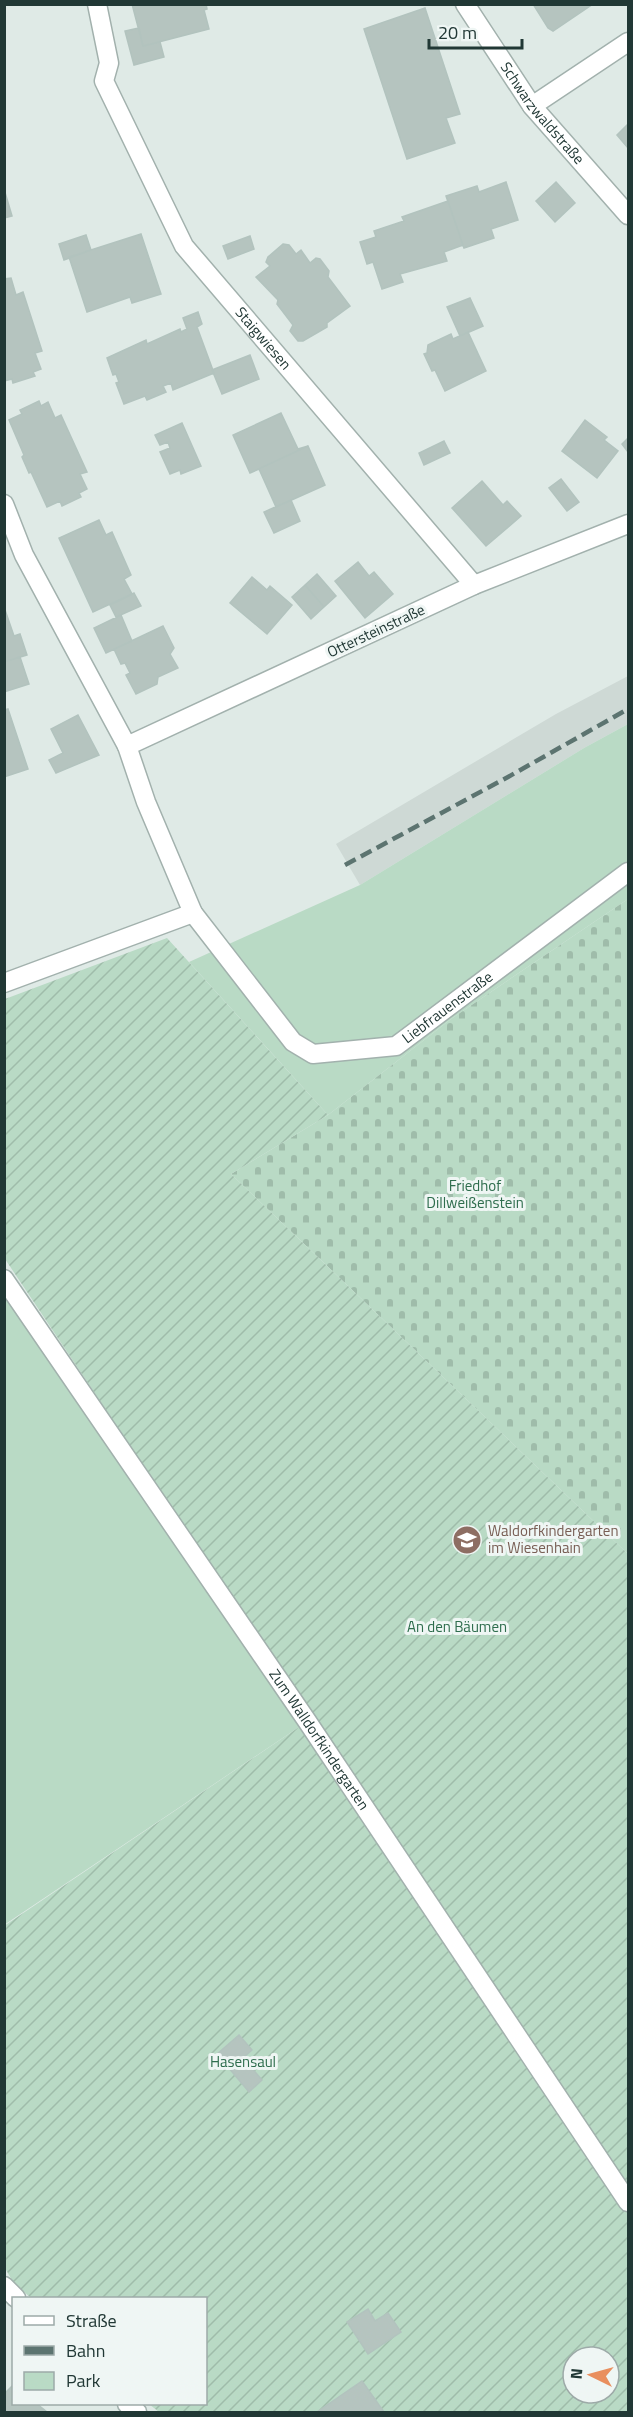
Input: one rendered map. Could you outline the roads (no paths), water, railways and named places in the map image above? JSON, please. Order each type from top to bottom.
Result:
[{"type":"street","name":"Staigwiesen","points":[[97,4],[109,63],[104,81],[184,246],[474,585]]},
{"type":"street","name":"Schwarzwaldstraße","points":[[465,4],[532,106],[628,215]]},
{"type":"street","points":[[532,106],[628,42]]},
{"type":"street","points":[[4,504],[24,555],[127,746],[146,802],[193,913],[4,983]]},
{"type":"street","name":"Ottersteinstraße","points":[[127,746],[474,585],[628,524]]},
{"type":"street","name":"Liebfrauenstraße","points":[[193,913],[293,1042],[313,1054],[396,1046],[628,872]]},
{"type":"street","name":"Zum Walldorfkindergarten","points":[[4,1280],[301,1711],[628,2202]]},
{"type":"railway","points":[[345,865],[628,709]]},
{"type":"place","name":"Waldorfkindergarten im Wiesenhain","points":[[467,1540]]},
{"type":"park label","name":"Friedhof Dillweißenstein","points":[[475,1194]]},
{"type":"park label","name":"An den Bäumen","points":[[457,1627]]},
{"type":"park label","name":"Hasensaul","points":[[243,2062]]}]
